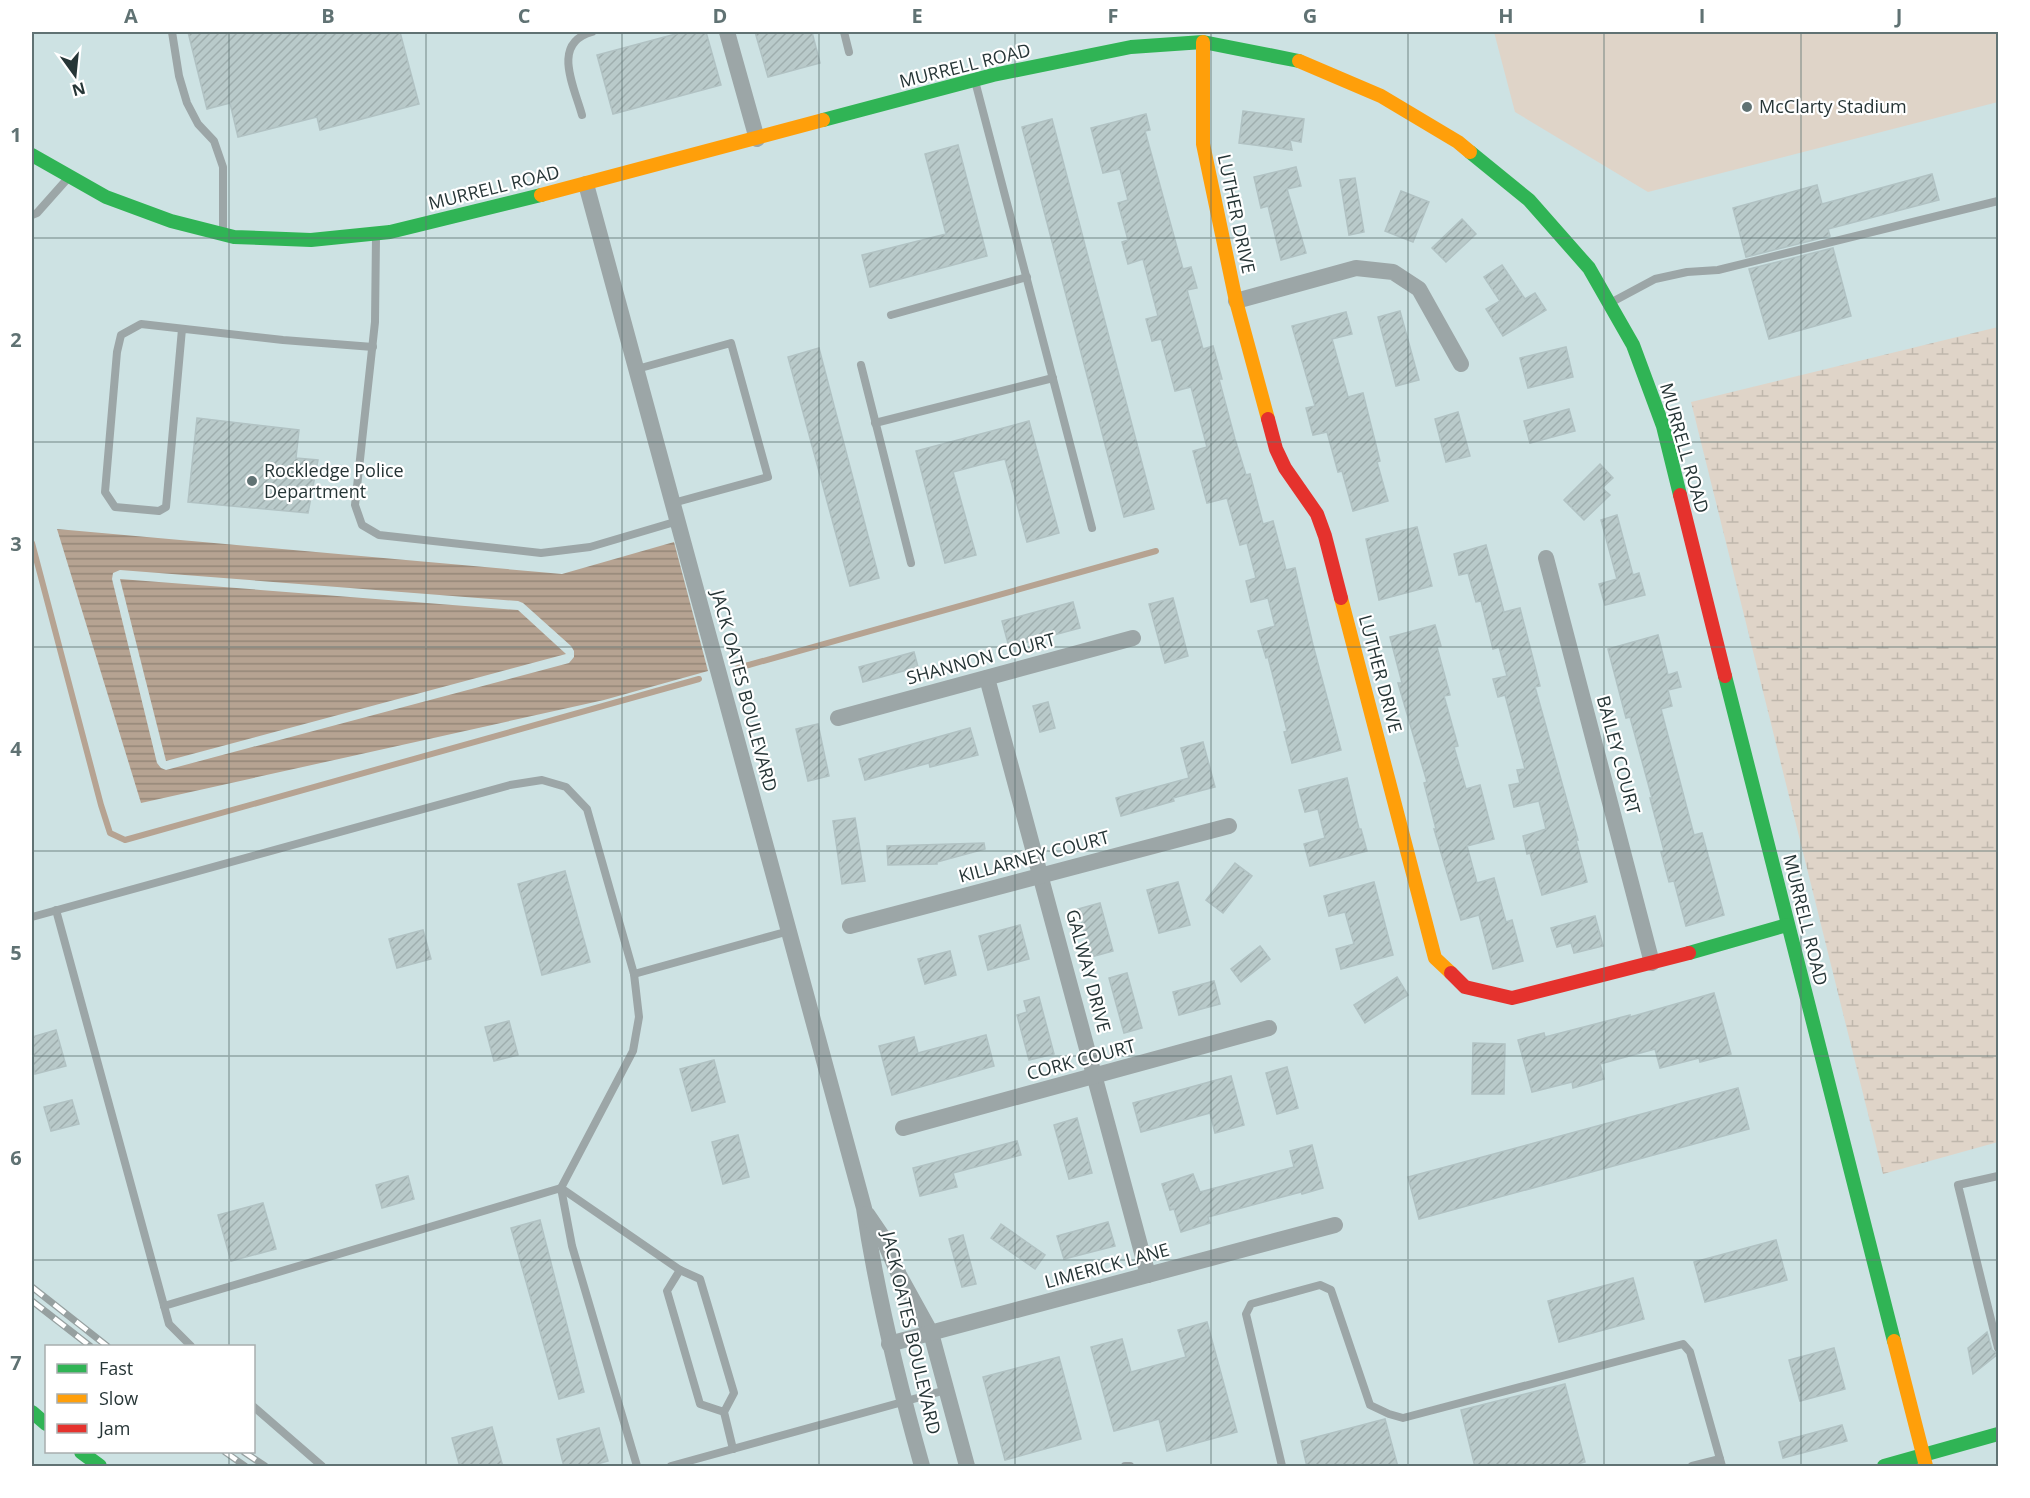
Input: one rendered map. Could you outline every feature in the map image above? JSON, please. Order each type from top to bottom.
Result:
[{"type":"street","points":[[728,32],[757,138]]},
{"type":"street","name":"MURRELL ROAD","points":[[32,155],[106,197],[171,221],[234,237],[311,240],[376,233],[451,218],[1131,39],[1203,42],[1302,62],[1381,96],[1458,142],[1536,208],[1588,268],[1633,345],[1663,426],[1787,925],[1925,1461]]},
{"type":"street","name":"LUTHER DRIVE","points":[[1203,42],[1203,144],[1236,301],[1276,449],[1285,468],[1317,514],[1325,536],[1435,958],[1465,987],[1512,998],[1652,963],[1787,925]]},
{"type":"street","name":"JACK OATES BOULEVARD","points":[[586,184],[864,1208],[873,1270],[889,1344],[922,1467]]},
{"type":"street","points":[[1236,301],[1356,268],[1393,272],[1419,289],[1461,364]]},
{"type":"street","name":"BAILEY COURT","points":[[1546,558],[1652,963]]},
{"type":"street","name":"SHANNON COURT","points":[[838,717],[1133,638]]},
{"type":"street","name":"GALWAY DRIVE","points":[[987,678],[1148,1275]]},
{"type":"street","name":"KILLARNEY COURT","points":[[850,926],[1229,826]]},
{"type":"street","name":"CORK COURT","points":[[903,1128],[1269,1028]]},
{"type":"street","name":"JACK OATES BOULEVARD","points":[[864,1208],[882,1236],[899,1275],[931,1333],[967,1467]]},
{"type":"street","name":"LIMERICK LANE","points":[[889,1344],[1335,1225]]},
{"type":"street","points":[[32,1412],[45,1423]]},
{"type":"street","points":[[1884,1467],[1925,1461],[1998,1434]]},
{"type":"street","points":[[82,1453],[100,1467]]},
{"type":"lane","points":[[172,32],[179,76],[187,103],[198,124],[214,141],[223,167],[224,235]]},
{"type":"lane","points":[[582,116],[567,58],[571,44],[581,34],[592,32]]},
{"type":"lane","points":[[844,32],[849,52]]},
{"type":"lane","points":[[975,80],[1092,528]]},
{"type":"lane","points":[[32,215],[37,213],[69,177]]},
{"type":"lane","points":[[1609,303],[1655,279],[1687,272],[1718,270],[1998,201]]},
{"type":"lane","points":[[376,233],[375,322],[355,506],[362,525],[379,535],[540,553],[590,547],[678,521]]},
{"type":"lane","points":[[891,315],[1027,277]]},
{"type":"lane","points":[[182,329],[166,507],[159,511],[115,507],[105,492],[117,352],[121,335],[141,324],[372,347]]},
{"type":"lane","points":[[636,369],[731,343],[768,477],[673,503]]},
{"type":"lane","points":[[861,365],[911,563]]},
{"type":"lane","points":[[875,423],[1053,378]]},
{"type":"lane","points":[[32,917],[499,788],[542,780],[566,787],[587,809],[634,974],[639,1017],[633,1051],[561,1188],[572,1246],[637,1467]]},
{"type":"lane","points":[[56,910],[169,1324],[189,1345]]},
{"type":"lane","points":[[634,974],[789,931]]},
{"type":"lane","points":[[1998,1176],[1958,1185],[1998,1347]]},
{"type":"lane","points":[[164,1306],[561,1188]]},
{"type":"lane","points":[[561,1188],[680,1270],[700,1279],[734,1393],[724,1412],[733,1449]]},
{"type":"lane","points":[[680,1270],[667,1291],[700,1404],[724,1412]]},
{"type":"lane","points":[[1282,1467],[1246,1314],[1251,1304],[1320,1285],[1331,1290],[1370,1405],[1403,1418],[1683,1344],[1690,1352],[1721,1463],[1692,1467]]},
{"type":"lane","points":[[671,1467],[946,1390]]},
{"type":"lane","points":[[255,1408],[322,1467]]},
{"type":"lane","points":[[1125,1467],[1130,1467]]},
{"type":"green space","name":"McClarty Stadium","points":[[1494,32],[1998,32],[1998,102],[1648,192],[1515,112]]},
{"type":"green space","points":[[1998,327],[1998,1142],[1883,1174],[1691,402]]},
{"type":"shaded area","points":[[57,529],[562,574],[674,542],[708,671],[604,700],[141,803]],"holes":[[[120,570],[518,601],[571,646],[574,657],[569,663],[166,770],[157,763],[112,579],[113,573]]]},
{"type":"shaded area","points":[[120,579],[518,610],[566,654],[166,761]]},
{"type":"building","points":[[188,32],[400,32],[419,104],[320,130],[317,117],[238,137],[230,103],[207,109]]},
{"type":"building","points":[[683,32],[706,32],[721,85],[613,114],[597,55]]},
{"type":"building","points":[[755,32],[812,32],[820,63],[768,77]]},
{"type":"building","points":[[1243,111],[1304,119],[1301,142],[1290,140],[1292,150],[1239,143]]},
{"type":"building","points":[[1146,114],[1150,130],[1145,131],[1183,269],[1191,267],[1197,288],[1187,290],[1203,349],[1213,346],[1235,439],[1246,475],[1250,474],[1263,524],[1273,521],[1286,570],[1295,568],[1341,750],[1292,763],[1284,732],[1287,731],[1268,657],[1266,658],[1258,631],[1275,626],[1268,598],[1251,602],[1246,581],[1256,578],[1247,543],[1240,545],[1227,498],[1207,503],[1193,451],[1207,447],[1191,387],[1175,391],[1161,339],[1152,341],[1146,319],[1158,316],[1143,259],[1128,264],[1122,242],[1128,240],[1118,203],[1128,200],[1120,169],[1103,173],[1091,128]]},
{"type":"building","points":[[1052,119],[1154,509],[1124,517],[1022,127]]},
{"type":"building","points":[[958,145],[987,256],[870,287],[862,255],[946,234],[925,154]]},
{"type":"building","points":[[1296,167],[1301,186],[1287,189],[1306,253],[1281,260],[1268,206],[1261,208],[1254,177]]},
{"type":"building","points":[[1932,174],[1939,200],[1828,229],[1830,236],[1746,257],[1733,208],[1817,185],[1822,204]]},
{"type":"building","points":[[1355,178],[1364,232],[1349,235],[1340,180]]},
{"type":"building","points":[[1401,191],[1429,202],[1413,242],[1385,231]]},
{"type":"building","points":[[1462,219],[1476,234],[1446,262],[1432,248]]},
{"type":"building","points":[[1833,248],[1851,316],[1769,339],[1749,269]]},
{"type":"building","points":[[1502,265],[1525,299],[1535,293],[1546,310],[1503,336],[1486,309],[1500,301],[1484,277]]},
{"type":"building","points":[[1400,311],[1419,380],[1396,386],[1378,317]]},
{"type":"building","points":[[1346,312],[1352,334],[1332,339],[1348,397],[1363,393],[1380,461],[1377,462],[1388,501],[1353,511],[1342,471],[1338,472],[1327,432],[1313,435],[1306,408],[1315,406],[1292,326]]},
{"type":"building","points":[[1566,347],[1573,377],[1528,388],[1520,358]]},
{"type":"building","points":[[819,348],[879,578],[850,586],[788,357]]},
{"type":"building","points":[[1569,409],[1575,431],[1530,443],[1524,421]]},
{"type":"building","points":[[1458,412],[1470,456],[1446,462],[1435,419]]},
{"type":"building","name":"Rockledge Police Department","points":[[197,418],[299,430],[296,458],[318,460],[308,513],[188,502]]},
{"type":"building","points":[[1029,421],[1059,533],[1027,542],[1005,459],[983,464],[953,472],[976,555],[945,563],[916,451]]},
{"type":"building","points":[[1600,464],[1613,478],[1602,488],[1610,495],[1584,520],[1564,500]]},
{"type":"building","points":[[1617,515],[1633,575],[1639,573],[1645,595],[1605,605],[1599,584],[1617,579],[1601,520]]},
{"type":"building","points":[[1417,527],[1432,586],[1379,600],[1366,539]]},
{"type":"building","points":[[1486,545],[1504,612],[1520,608],[1540,686],[1535,687],[1578,840],[1576,840],[1587,882],[1542,895],[1523,836],[1546,829],[1539,801],[1514,807],[1509,785],[1520,783],[1517,770],[1525,769],[1505,695],[1498,697],[1493,679],[1507,676],[1499,647],[1493,649],[1481,601],[1476,602],[1468,573],[1459,575],[1454,554]]},
{"type":"building","points":[[1173,598],[1188,656],[1165,663],[1149,604]]},
{"type":"building","points":[[1073,602],[1080,628],[1009,647],[1002,621]]},
{"type":"building","points":[[1435,625],[1441,646],[1437,647],[1450,695],[1444,696],[1458,746],[1454,747],[1466,789],[1480,785],[1494,839],[1467,846],[1477,883],[1494,878],[1506,922],[1512,920],[1523,961],[1493,969],[1479,915],[1461,920],[1434,829],[1436,829],[1424,783],[1427,782],[1398,683],[1402,683],[1390,637]]},
{"type":"building","points":[[1658,635],[1668,675],[1677,672],[1681,687],[1668,690],[1672,706],[1661,709],[1694,835],[1702,833],[1724,915],[1686,926],[1674,881],[1669,882],[1661,852],[1664,851],[1650,798],[1652,798],[1630,717],[1626,718],[1608,649]]},
{"type":"building","points":[[914,652],[918,667],[863,682],[859,667]]},
{"type":"building","points":[[1048,702],[1055,728],[1040,732],[1033,706]]},
{"type":"building","points":[[818,724],[829,776],[808,781],[796,729]]},
{"type":"building","points":[[970,728],[978,755],[930,767],[929,763],[865,780],[859,759]]},
{"type":"building","points":[[1203,742],[1215,787],[1173,798],[1174,801],[1121,816],[1116,798],[1189,778],[1181,748]]},
{"type":"building","points":[[1347,778],[1359,829],[1361,829],[1367,851],[1310,866],[1304,844],[1325,838],[1318,809],[1305,812],[1299,790]]},
{"type":"building","points":[[855,818],[865,881],[842,884],[833,821]]},
{"type":"building","points":[[984,843],[985,849],[937,862],[937,864],[888,865],[887,846]]},
{"type":"building","points":[[1235,863],[1252,876],[1223,913],[1206,900]]},
{"type":"building","points":[[565,871],[590,962],[542,975],[518,884]]},
{"type":"building","points":[[1178,882],[1190,925],[1159,933],[1147,890]]},
{"type":"building","points":[[1374,882],[1393,955],[1341,969],[1336,949],[1354,944],[1345,912],[1329,916],[1324,896]]},
{"type":"building","points":[[1100,903],[1113,951],[1091,957],[1078,909]]},
{"type":"building","points":[[1595,916],[1603,946],[1574,953],[1571,943],[1557,947],[1551,928]]},
{"type":"building","points":[[1020,925],[1029,959],[988,970],[979,936]]},
{"type":"building","points":[[423,930],[431,959],[397,968],[389,939]]},
{"type":"building","points":[[1260,946],[1270,959],[1241,982],[1231,969]]},
{"type":"building","points":[[950,951],[956,975],[925,984],[918,959]]},
{"type":"building","points":[[1127,973],[1142,1028],[1124,1033],[1109,978]]},
{"type":"building","points":[[1397,977],[1408,995],[1365,1023],[1354,1005]]},
{"type":"building","points":[[1214,981],[1220,1004],[1179,1015],[1173,992]]},
{"type":"building","points":[[1714,993],[1731,1054],[1700,1062],[1699,1058],[1660,1068],[1655,1049],[1600,1064],[1604,1079],[1573,1088],[1572,1082],[1532,1092],[1518,1040],[1544,1033],[1545,1037],[1630,1015],[1630,1017]]},
{"type":"building","points":[[1039,997],[1054,1054],[1029,1060],[1017,1015],[1027,1012],[1024,1001]]},
{"type":"building","points":[[509,1021],[518,1055],[494,1061],[485,1027]]},
{"type":"building","points":[[56,1030],[66,1066],[35,1074],[32,1037]]},
{"type":"building","points":[[986,1035],[994,1066],[892,1095],[879,1046],[914,1037],[918,1053]]},
{"type":"building","points":[[1473,1043],[1505,1044],[1504,1094],[1472,1094]]},
{"type":"building","points":[[714,1060],[725,1102],[692,1111],[680,1069]]},
{"type":"building","points":[[1287,1067],[1298,1108],[1277,1114],[1266,1073]]},
{"type":"building","points":[[1231,1076],[1244,1125],[1215,1133],[1210,1113],[1141,1132],[1133,1103]]},
{"type":"building","points":[[1738,1088],[1749,1129],[1419,1219],[1408,1177]]},
{"type":"building","points":[[72,1100],[79,1124],[51,1131],[44,1107]]},
{"type":"building","points":[[1077,1118],[1092,1173],[1069,1179],[1054,1125]]},
{"type":"building","points":[[738,1135],[749,1177],[723,1184],[712,1142]]},
{"type":"building","points":[[1017,1141],[1021,1155],[953,1173],[957,1187],[920,1196],[913,1168]]},
{"type":"building","points":[[1312,1145],[1323,1188],[1208,1217],[1210,1223],[1181,1232],[1174,1209],[1170,1210],[1162,1184],[1193,1174],[1200,1192],[1294,1167],[1290,1151]]},
{"type":"building","points":[[408,1176],[414,1199],[382,1208],[376,1185]]},
{"type":"building","points":[[263,1203],[276,1249],[231,1261],[218,1215]]},
{"type":"building","points":[[540,1220],[584,1392],[559,1399],[511,1228]]},
{"type":"building","points":[[1108,1222],[1115,1246],[1064,1259],[1057,1236]]},
{"type":"building","points":[[1001,1224],[1045,1255],[1035,1269],[991,1238]]},
{"type":"building","points":[[963,1235],[976,1284],[962,1287],[949,1239]]},
{"type":"building","points":[[1776,1240],[1787,1280],[1705,1302],[1694,1262]]},
{"type":"building","points":[[1633,1278],[1644,1319],[1559,1342],[1548,1301]]},
{"type":"building","points":[[1207,1322],[1237,1432],[1167,1451],[1159,1419],[1114,1431],[1091,1347],[1122,1339],[1131,1372],[1186,1357],[1178,1330]]},
{"type":"building","points":[[1987,1332],[1992,1350],[1998,1354],[1973,1374],[1968,1348]]},
{"type":"building","points":[[1834,1348],[1845,1389],[1800,1401],[1789,1360]]},
{"type":"building","points":[[1059,1357],[1081,1439],[1005,1460],[983,1377]]},
{"type":"building","points":[[1565,1384],[1585,1462],[1567,1467],[1475,1467],[1461,1410]]},
{"type":"building","points":[[1385,1419],[1398,1467],[1307,1467],[1301,1441]]},
{"type":"building","points":[[1842,1425],[1847,1441],[1783,1458],[1779,1442]]},
{"type":"building","points":[[492,1427],[503,1467],[460,1467],[452,1438]]},
{"type":"building","points":[[599,1428],[608,1461],[587,1467],[564,1467],[557,1439]]},
{"type":"waterway","points":[[32,543],[101,805],[110,833],[125,840],[699,679]]},
{"type":"waterway","points":[[738,668],[1156,551]]},
{"type":"railway","points":[[32,1287],[106,1345]]},
{"type":"railway","points":[[32,1301],[89,1345]]},
{"type":"railway","points":[[226,1453],[245,1466]]},
{"type":"railway","points":[[246,1453],[265,1466]]},
{"type":"traffic: fast","points":[[823,120],[993,75],[1131,47],[1203,42],[1299,61]]},
{"type":"traffic: fast","points":[[1470,152],[1529,200],[1589,268],[1633,345],[1663,426],[1680,495]]},
{"type":"traffic: fast","points":[[32,155],[106,197],[171,221],[234,237],[311,240],[390,232],[541,195]]},
{"type":"traffic: fast","points":[[1725,676],[1894,1341]]},
{"type":"traffic: fast","points":[[1689,953],[1787,925]]},
{"type":"traffic: fast","points":[[32,1412],[45,1423]]},
{"type":"traffic: fast","points":[[1884,1466],[1998,1434]]},
{"type":"traffic: fast","points":[[82,1453],[100,1466]]},
{"type":"traffic: slow","points":[[1203,42],[1203,144],[1236,301],[1268,419]]},
{"type":"traffic: slow","points":[[1299,61],[1381,96],[1458,142],[1470,152]]},
{"type":"traffic: slow","points":[[541,195],[823,120]]},
{"type":"traffic: slow","points":[[1341,598],[1435,958],[1451,973]]},
{"type":"traffic: slow","points":[[1894,1341],[1926,1466]]},
{"type":"traffic: jam","points":[[1268,419],[1276,449],[1285,468],[1317,514],[1341,598]]},
{"type":"traffic: jam","points":[[1680,495],[1725,676]]},
{"type":"traffic: jam","points":[[1451,973],[1465,987],[1512,998],[1689,953]]},
{"type":"place","name":"McClarty Stadium","points":[[1747,107]]},
{"type":"place","name":"Rockledge Police Department","points":[[252,481]]}]
